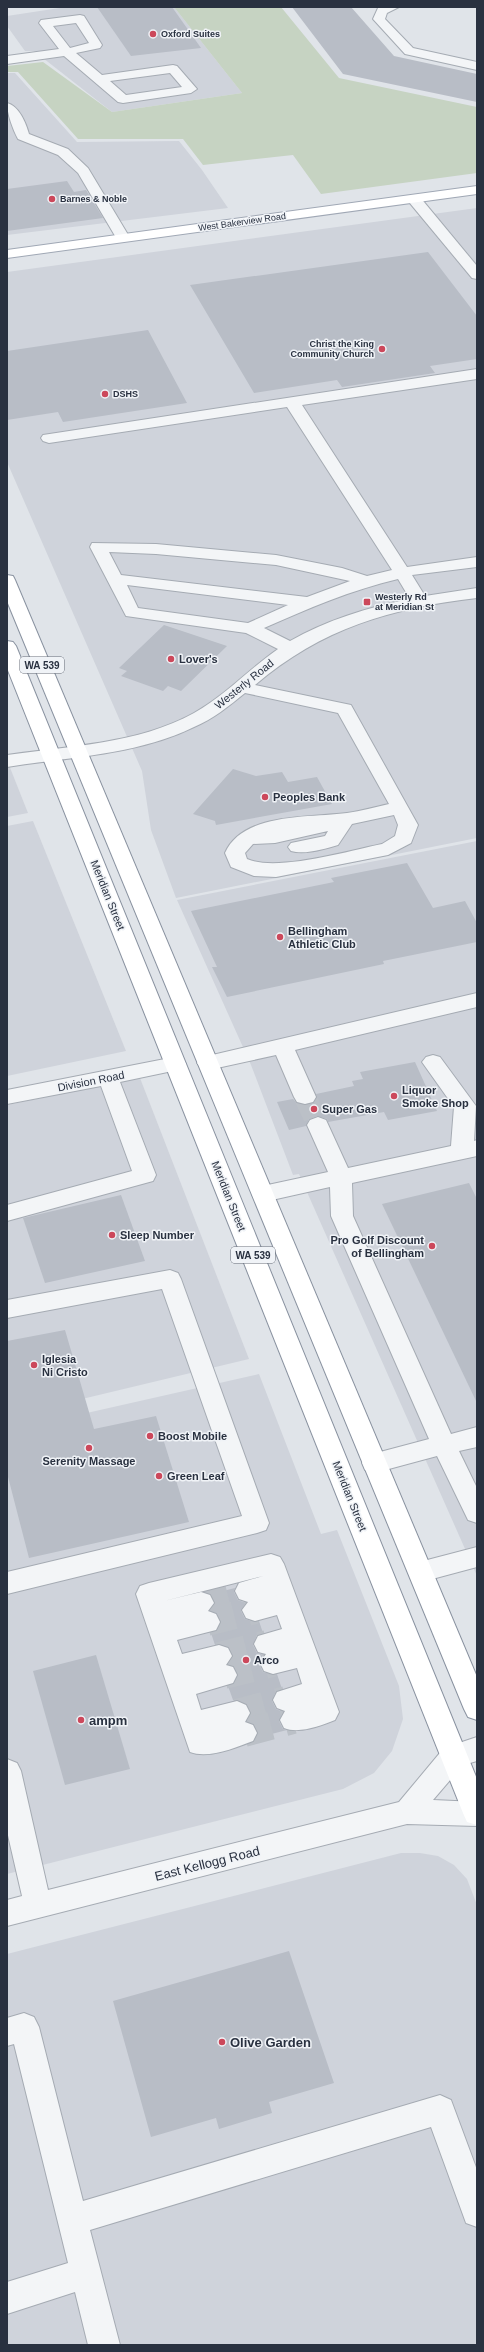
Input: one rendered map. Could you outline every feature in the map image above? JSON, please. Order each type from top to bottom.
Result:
[{"type":"main road","name":"West Bakerview Road","points":[[7,254],[477,190]]},
{"type":"main road","name":"WA 539","points":[[7,580],[477,1709]]},
{"type":"main road","points":[[7,613],[32,639]]},
{"type":"main road","name":"Meridian Street","points":[[7,646],[175,1064],[466,1753],[477,1814]]},
{"type":"main road","points":[[114,911],[140,939],[183,1045],[208,1063]]},
{"type":"street","points":[[393,7],[382,11],[379,19],[409,51],[477,66]]},
{"type":"street","points":[[7,60],[67,52],[124,99],[191,89],[173,69],[100,79]]},
{"type":"street","points":[[7,107],[18,122],[24,136],[63,152],[86,174],[123,238]]},
{"type":"street","points":[[414,199],[477,275]]},
{"type":"street","points":[[49,438],[477,374]]},
{"type":"street","points":[[292,402],[421,602]]},
{"type":"street","points":[[290,648],[250,628],[132,612],[98,547],[156,549],[276,560],[342,574],[366,581]]},
{"type":"street","points":[[250,628],[308,602],[366,581],[401,573],[477,562]]},
{"type":"street","points":[[115,579],[308,602]]},
{"type":"street","name":"Westerly Road","points":[[7,761],[131,741],[166,732],[206,714],[290,648],[344,624],[421,602],[477,592]]},
{"type":"street","points":[[240,687],[346,709],[408,825],[404,839],[388,849],[276,871],[254,870],[238,863],[235,853],[238,846],[250,838],[299,848],[331,841],[346,819]]},
{"type":"street","points":[[250,838],[252,824],[314,812],[346,819],[400,808]]},
{"type":"street","points":[[208,1063],[283,1047],[400,1016],[477,1000]]},
{"type":"street","points":[[283,1047],[305,1097]]},
{"type":"street","points":[[263,1194],[469,1149],[464,1106],[433,1062]]},
{"type":"street","name":"Division Road","points":[[7,1097],[175,1064]]},
{"type":"street","points":[[7,1213],[145,1175],[108,1077]]},
{"type":"street","points":[[318,1125],[341,1176],[342,1216],[444,1445],[477,1513]]},
{"type":"street","points":[[7,1310],[170,1279],[257,1522],[7,1583]]},
{"type":"street","points":[[374,1463],[477,1437]]},
{"type":"street","points":[[420,1571],[477,1556]]},
{"type":"street","points":[[240,1723],[192,1724],[149,1594],[271,1564],[318,1692],[290,1710]]},
{"type":"street","points":[[252,1600],[282,1593]]},
{"type":"street","points":[[159,1623],[204,1612]]},
{"type":"street","points":[[270,1653],[302,1646]]},
{"type":"street","points":[[176,1677],[221,1666]]},
{"type":"street","points":[[407,1812],[466,1753]]},
{"type":"street","points":[[7,1774],[38,1905]]},
{"type":"street","name":"East Kellogg Road","points":[[7,1913],[407,1812],[477,1814]]},
{"type":"street","points":[[7,2032],[24,2027],[104,2345]]},
{"type":"street","points":[[72,2220],[440,2110],[477,2212]]},
{"type":"street","points":[[7,2298],[85,2273]]},
{"type":"shaded area","points":[[66,7],[174,7],[242,93],[112,112],[34,51],[25,51],[7,26],[7,16]]},
{"type":"shaded area","points":[[7,73],[15,73],[77,142],[179,141],[202,170],[228,208],[7,235]]},
{"type":"shaded area","points":[[477,208],[477,838],[176,898],[151,830],[142,771],[7,462],[7,272]]},
{"type":"shaded area","points":[[7,760],[28,813],[7,817]]},
{"type":"shaded area","points":[[33,821],[126,1051],[7,1076],[7,826]]},
{"type":"shaded area","points":[[477,841],[477,1576],[299,1174],[293,1175],[251,1065],[177,900]]},
{"type":"shaded area","points":[[140,1078],[249,1359],[7,1417],[7,1105]]},
{"type":"shaded area","points":[[259,1374],[321,1534],[337,1530],[399,1686],[403,1719],[392,1751],[374,1773],[343,1789],[7,1874],[7,1431]]},
{"type":"shaded area","points":[[401,1853],[420,1853],[438,1856],[454,1865],[467,1879],[477,1905],[477,2345],[7,2345],[7,1954]]},
{"type":"green space","points":[[174,7],[281,7],[339,78],[477,107],[477,173],[321,194],[293,155],[203,165],[183,139],[78,139],[18,72],[7,72],[7,66],[43,62],[112,112],[242,93]]},
{"type":"building","name":"Oxford Suites","points":[[97,7],[172,7],[201,48],[131,56]]},
{"type":"building","points":[[292,7],[351,7],[394,56],[477,74],[477,102],[343,74]]},
{"type":"building","name":"Barnes & Noble","points":[[67,181],[74,192],[86,190],[103,218],[7,231],[7,189]]},
{"type":"building","points":[[428,252],[477,316],[477,359],[430,366],[435,373],[342,387],[337,380],[254,393],[190,285]]},
{"type":"building","points":[[148,330],[187,403],[63,422],[58,412],[7,420],[7,351]]},
{"type":"building","points":[[164,625],[227,646],[181,691],[168,686],[163,691],[121,676],[127,671],[119,668]]},
{"type":"building","points":[[233,769],[256,776],[282,772],[288,782],[317,777],[332,804],[216,825],[215,821],[193,814]]},
{"type":"building","points":[[407,863],[433,908],[465,901],[477,923],[477,942],[383,961],[384,964],[227,997],[212,967],[217,967],[191,911],[334,882],[331,878]]},
{"type":"building","name":"Liquor Smoke Shop","points":[[415,1062],[437,1111],[388,1120],[384,1112],[328,1122],[327,1119],[317,1116],[309,1119],[306,1126],[289,1130],[277,1102],[293,1099],[297,1103],[305,1105],[313,1103],[317,1098],[316,1094],[354,1086],[352,1081],[363,1079],[360,1072]]},
{"type":"building","points":[[469,1183],[477,1199],[477,1403],[382,1204]]},
{"type":"building","points":[[121,1195],[145,1261],[45,1283],[23,1218]]},
{"type":"building","points":[[65,1330],[94,1429],[156,1416],[189,1522],[29,1558],[7,1473],[7,1341]]},
{"type":"building","name":"Arco","points":[[235,1588],[234,1592],[238,1600],[246,1603],[241,1611],[245,1619],[255,1622],[259,1621],[263,1633],[257,1635],[253,1645],[257,1653],[264,1655],[259,1664],[263,1672],[273,1675],[277,1674],[282,1689],[276,1691],[272,1701],[276,1709],[283,1712],[279,1721],[283,1729],[287,1730],[256,1738],[258,1732],[254,1724],[247,1721],[251,1712],[247,1704],[238,1700],[233,1700],[228,1686],[234,1684],[238,1674],[234,1666],[228,1664],[233,1655],[229,1647],[219,1644],[215,1645],[211,1633],[217,1631],[221,1621],[217,1613],[210,1610],[215,1602],[211,1594]]},
{"type":"building","name":"ampm","points":[[96,1655],[130,1769],[65,1785],[33,1671]]},
{"type":"building","name":"Olive Garden","points":[[289,1951],[334,2083],[269,2102],[272,2113],[219,2129],[216,2118],[151,2137],[113,2001]]},
{"type":"tunnel","points":[[305,1097],[318,1125]]},
{"type":"tunnel","points":[[201,1603],[248,1591]]},
{"type":"tunnel","points":[[207,1622],[255,1610]]},
{"type":"tunnel","points":[[219,1656],[267,1644]]},
{"type":"tunnel","points":[[224,1675],[273,1663]]},
{"type":"tunnel","points":[[237,1713],[286,1700]]},
{"type":"tunnel","points":[[244,1733],[293,1720]]},
{"type":"place","name":"Oxford Suites","points":[[153,34]]},
{"type":"place","name":"Barnes & Noble","points":[[52,199]]},
{"type":"place","name":"Christ the King Community Church","points":[[382,349]]},
{"type":"place","name":"DSHS","points":[[105,394]]},
{"type":"place","name":"Westerly Rd at Meridian St","points":[[367,602]]},
{"type":"place","name":"Lover's","points":[[171,659]]},
{"type":"place","name":"Peoples Bank","points":[[265,797]]},
{"type":"place","name":"Bellingham Athletic Club","points":[[280,937]]},
{"type":"place","name":"Liquor Smoke Shop","points":[[394,1096]]},
{"type":"place","name":"Super Gas","points":[[314,1109]]},
{"type":"place","name":"Sleep Number","points":[[112,1235]]},
{"type":"place","name":"Pro Golf Discount of Bellingham","points":[[432,1246]]},
{"type":"place","name":"Iglesia Ni Cristo","points":[[34,1365]]},
{"type":"place","name":"Boost Mobile","points":[[150,1436]]},
{"type":"place","name":"Serenity Massage","points":[[89,1448]]},
{"type":"place","name":"Green Leaf","points":[[159,1476]]},
{"type":"place","name":"Arco","points":[[246,1660]]},
{"type":"place","name":"ampm","points":[[81,1720]]},
{"type":"place","name":"Olive Garden","points":[[222,2042]]}]
